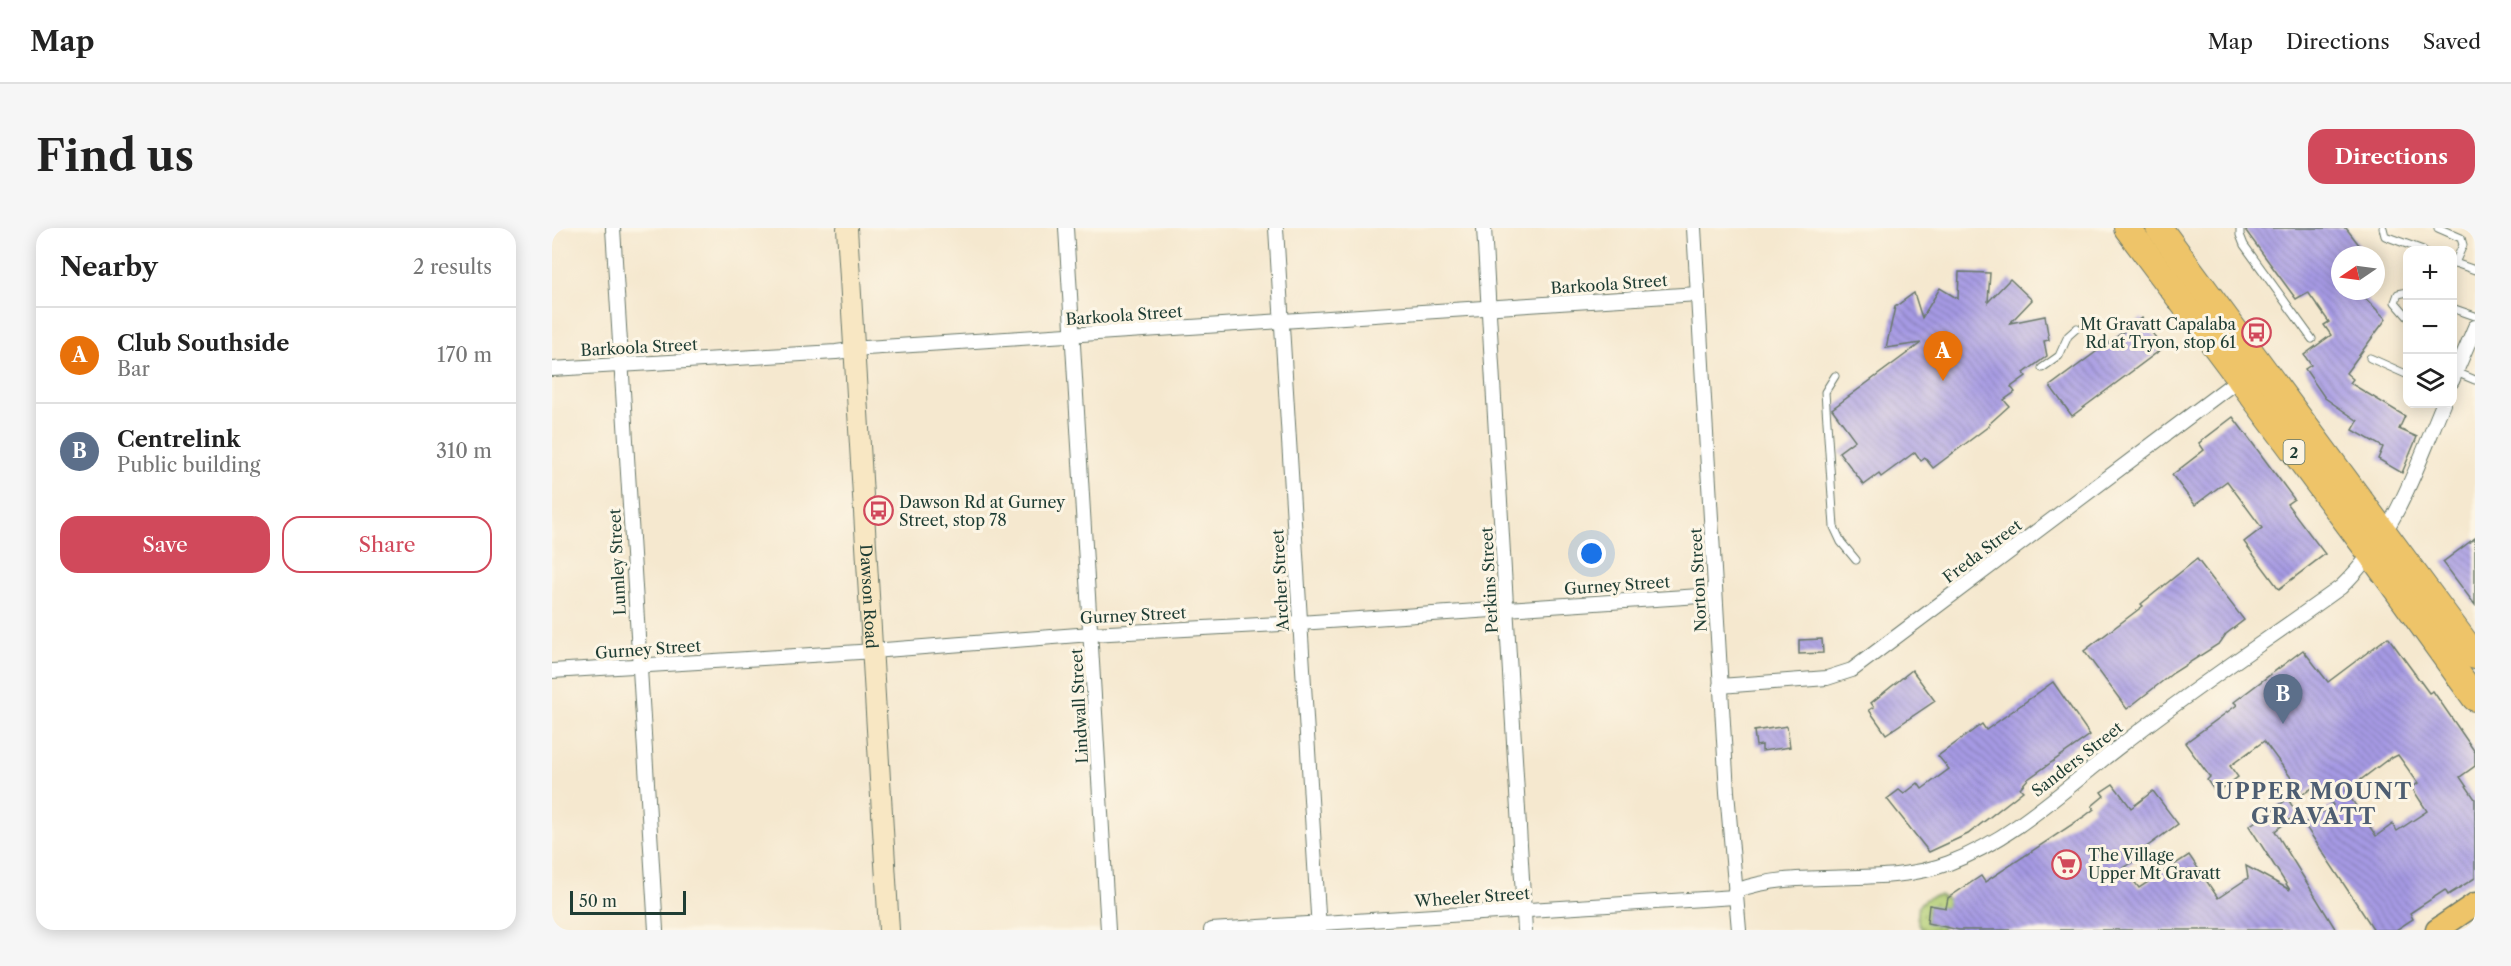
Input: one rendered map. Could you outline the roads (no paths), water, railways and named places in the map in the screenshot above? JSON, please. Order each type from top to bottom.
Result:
[{"type":"highway","name":"2","points":[[2127,228],[2372,554],[2475,698]]},
{"type":"highway","name":"2","points":[[2167,231],[2475,656]]},
{"type":"main road","name":"Dawson Road","points":[[847,228],[890,930]]},
{"type":"main road","points":[[2437,930],[2475,904]]},
{"type":"street","name":"Lumley Street","points":[[613,228],[656,930]]},
{"type":"street","name":"Lindwall Street","points":[[1066,228],[1108,930]]},
{"type":"street","name":"Archer Street","points":[[1276,228],[1318,927]]},
{"type":"street","name":"Perkins Street","points":[[1484,228],[1525,930]]},
{"type":"street","name":"Norton Street","points":[[1694,228],[1720,686],[1739,930]]},
{"type":"street","points":[[2148,255],[2167,231]]},
{"type":"street","name":"Barkoola Street","points":[[552,369],[1698,294]]},
{"type":"street","points":[[2457,369],[2475,327]]},
{"type":"street","name":"Freda Street","points":[[1720,686],[1827,678],[1852,670],[2239,379]]},
{"type":"street","name":"Sanders Street","points":[[1735,894],[1761,882],[1913,873],[1935,868],[1974,853],[2029,817],[2082,778],[2122,744],[2341,587],[2372,554],[2396,515],[2441,408]]},
{"type":"street","name":"Gurney Street","points":[[552,671],[1715,595]]},
{"type":"street","name":"Wheeler Street","points":[[1211,930],[1318,927],[1735,894]]},
{"type":"lane","points":[[2240,228],[2244,245],[2312,339]]},
{"type":"lane","points":[[2383,228],[2385,236],[2412,246]]},
{"type":"lane","points":[[2438,228],[2462,238],[2463,245],[2457,256]]},
{"type":"lane","points":[[2457,263],[2475,270]]},
{"type":"lane","points":[[2403,293],[2398,294],[2395,302],[2403,311]]},
{"type":"lane","points":[[2457,310],[2475,316]]},
{"type":"lane","points":[[2042,368],[2059,356],[2068,336],[2077,328]]},
{"type":"lane","points":[[2370,358],[2403,373]]},
{"type":"lane","points":[[1834,376],[1825,392],[1834,527],[1841,542],[1856,560]]},
{"type":"lane","points":[[2457,377],[2475,380]]},
{"type":"place","name":"Mt Gravatt Capalaba Rd at Tryon, stop 61","points":[[2257,333]]},
{"type":"place","name":"Club Southside","points":[[1943,381]]},
{"type":"place","name":"Dawson Rd at Gurney Street, stop 78","points":[[878,511]]},
{"type":"place","name":"Centrelink","points":[[2283,724]]},
{"type":"place","name":"The Village Upper Mt Gravatt","points":[[2067,864]]},
{"type":"district","name":"UPPER MOUNT GRAVATT","points":[[2314,804]]}]
